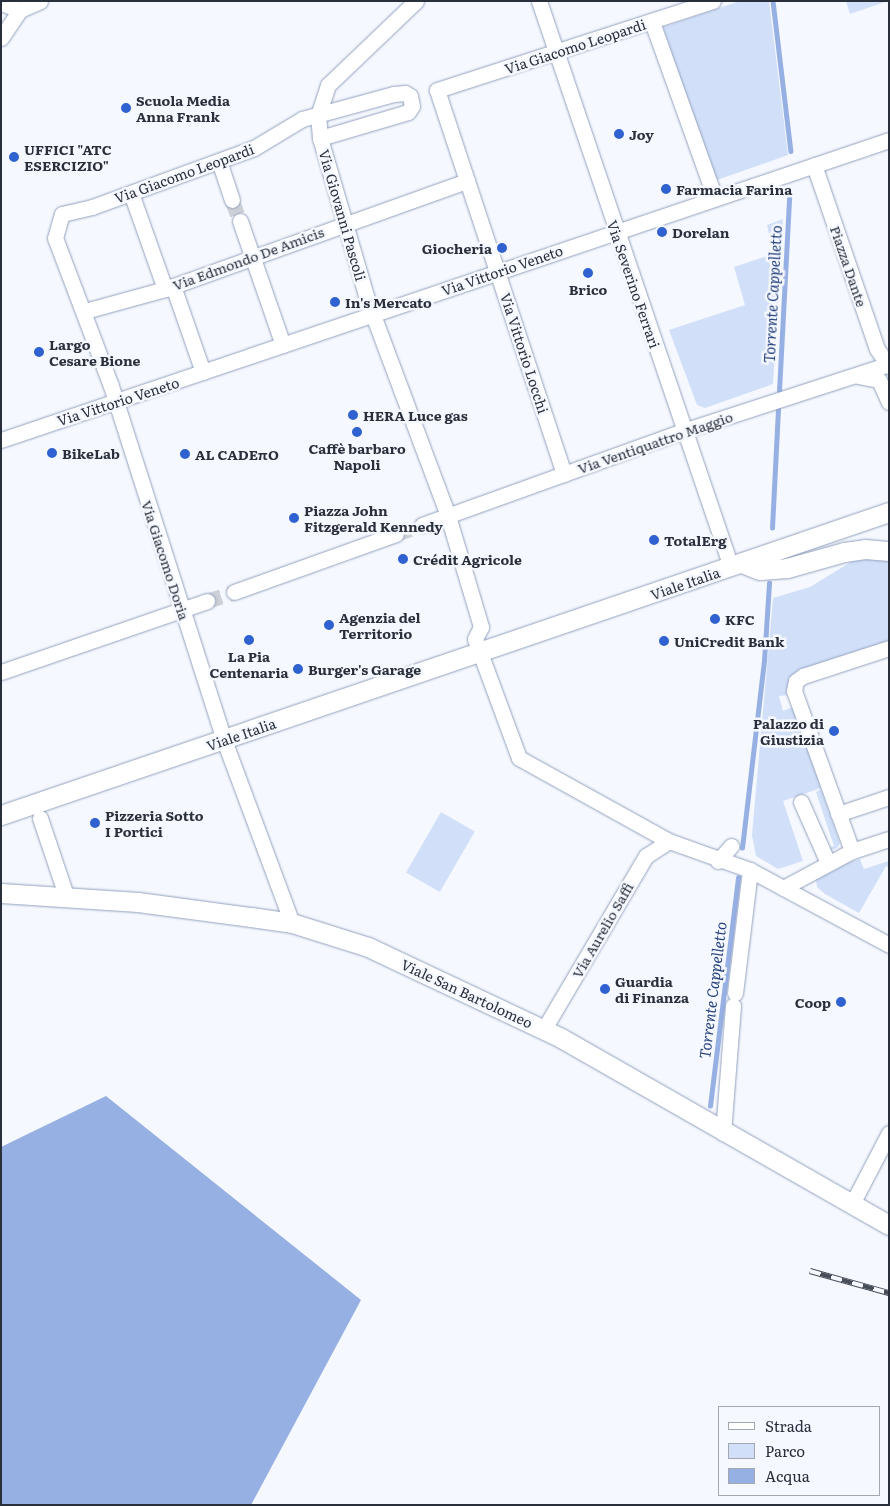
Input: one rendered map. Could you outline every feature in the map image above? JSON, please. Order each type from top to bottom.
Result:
[{"type":"main road","name":"Viale Italia","points":[[1,815],[737,566],[889,512]]},
{"type":"main road","points":[[737,566],[760,570],[787,568],[844,552],[865,549],[889,551]]},
{"type":"main road","name":"Viale San Bartolomeo","points":[[1,894],[138,902],[292,923],[368,947],[544,1029],[723,1133],[889,1225]]},
{"type":"street","points":[[1,38],[20,10],[40,1]]},
{"type":"street","points":[[318,115],[328,85],[416,1]]},
{"type":"street","name":"Via Severino Ferrari","points":[[539,1],[616,232],[686,430],[737,566]]},
{"type":"street","name":"Via Giacomo Leopardi","points":[[437,90],[556,54],[713,1]]},
{"type":"street","points":[[1,2],[20,10]]},
{"type":"street","points":[[652,22],[714,198]]},
{"type":"street","name":"Via Vittorio Locchi","points":[[437,90],[564,474]]},
{"type":"street","name":"Via Giacomo Leopardi","points":[[79,211],[254,148],[302,119],[405,93],[412,103],[408,112],[320,138]]},
{"type":"street","name":"Via Giovanni Pascoli","points":[[318,115],[320,138],[373,314],[448,516],[481,627],[475,640],[480,653]]},
{"type":"street","name":"Via Vittorio Veneto","points":[[1,440],[889,140]]},
{"type":"street","points":[[219,161],[232,200]]},
{"type":"street","name":"Piazza Dante","points":[[814,164],[877,349],[888,365]]},
{"type":"street","name":"Via Edmondo De Amicis","points":[[85,311],[169,288],[346,222],[467,181]]},
{"type":"street","points":[[131,193],[203,372]]},
{"type":"street","name":"Via Giacomo Doria","points":[[79,211],[62,214],[56,238],[85,311],[116,402],[224,740],[292,923]]},
{"type":"street","points":[[240,221],[283,345]]},
{"type":"street","name":"Via Ventiquattro Maggio","points":[[422,525],[686,430],[854,374],[888,365]]},
{"type":"street","points":[[854,374],[879,380],[889,402]]},
{"type":"street","points":[[240,590],[396,534]]},
{"type":"street","points":[[1,672],[207,601]]},
{"type":"street","points":[[852,851],[794,691],[796,681],[889,648]]},
{"type":"street","points":[[480,653],[505,727],[518,758],[669,841],[718,861],[750,870],[889,945]]},
{"type":"street","points":[[838,814],[889,796]]},
{"type":"street","points":[[801,802],[828,863]]},
{"type":"street","points":[[40,818],[67,898]]},
{"type":"street","points":[[783,888],[852,851],[889,839]]},
{"type":"street","name":"Via Aurelio Saffi","points":[[544,1029],[646,856],[669,841]]},
{"type":"street","points":[[718,861],[731,846]]},
{"type":"street","points":[[723,1133],[734,999],[750,870]]},
{"type":"street","points":[[852,1204],[889,1133]]},
{"type":"green space","points":[[740,1],[769,1],[788,155],[714,181],[663,27]]},
{"type":"green space","points":[[846,1],[888,1],[850,14]]},
{"type":"green space","points":[[783,219],[773,384],[705,408],[697,405],[669,330],[745,305],[734,267],[773,254],[767,225]]},
{"type":"green space","points":[[878,556],[889,561],[889,642],[801,672],[788,695],[779,696],[783,711],[793,707],[821,788],[783,801],[803,861],[778,869],[756,856],[752,835],[773,598],[810,587],[854,560]]},
{"type":"green space","points":[[821,789],[840,843],[837,848],[825,852],[824,850],[834,846],[816,792]]},
{"type":"green space","points":[[441,812],[475,832],[440,892],[406,873]]},
{"type":"green space","points":[[860,859],[864,869],[889,861],[889,868],[886,866],[859,913],[825,894],[817,887],[816,879],[825,870]]},
{"type":"water","points":[[106,1096],[361,1300],[251,1505],[1,1505],[1,1147]]},
{"type":"waterway","name":"Torrente Cappelletto","points":[[773,1],[791,151]]},
{"type":"waterway","name":"Torrente Cappelletto","points":[[779,391],[789,198]]},
{"type":"waterway","name":"Torrente Cappelletto","points":[[772,528],[778,409]]},
{"type":"waterway","name":"Torrente Cappelletto","points":[[742,848],[764,661],[769,583]]},
{"type":"waterway","name":"Torrente Cappelletto","points":[[710,1106],[738,878]]},
{"type":"tunnel","points":[[232,200],[240,221]]},
{"type":"tunnel","points":[[396,534],[422,525]]},
{"type":"tunnel","points":[[207,601],[234,592]]},
{"type":"railway","points":[[810,1271],[889,1293]]},
{"type":"place","name":"Scuola Media Anna Frank","points":[[126,108]]},
{"type":"place","name":"Joy","points":[[619,134]]},
{"type":"place","name":"UFFICI \"ATC ESERCIZIO\"","points":[[14,157]]},
{"type":"place","name":"Farmacia Farina","points":[[666,189]]},
{"type":"place","name":"Dorelan","points":[[662,232]]},
{"type":"place","name":"Giocheria","points":[[502,248]]},
{"type":"place","name":"Brico","points":[[588,273]]},
{"type":"place","name":"In's Mercato","points":[[335,302]]},
{"type":"place","name":"Largo Cesare Bione","points":[[39,352]]},
{"type":"place","name":"HERA Luce gas","points":[[353,415]]},
{"type":"place","name":"Caffè barbaro Napoli","points":[[357,432]]},
{"type":"place","name":"BikeLab","points":[[52,453]]},
{"type":"place","name":"AL CADEπO","points":[[185,454]]},
{"type":"place","name":"Piazza John Fitzgerald Kennedy","points":[[294,518]]},
{"type":"place","name":"TotalErg","points":[[654,540]]},
{"type":"place","name":"Crédit Agricole","points":[[403,559]]},
{"type":"place","name":"KFC","points":[[715,619]]},
{"type":"place","name":"Agenzia del Territorio","points":[[329,625]]},
{"type":"place","name":"La Pia Centenaria","points":[[249,640]]},
{"type":"place","name":"UniCredit Bank","points":[[664,641]]},
{"type":"place","name":"Burger's Garage","points":[[298,669]]},
{"type":"place","name":"Palazzo di Giustizia","points":[[834,731]]},
{"type":"place","name":"Pizzeria Sotto I Portici","points":[[95,823]]},
{"type":"place","name":"Guardia di Finanza","points":[[605,989]]},
{"type":"place","name":"Coop","points":[[841,1002]]}]
